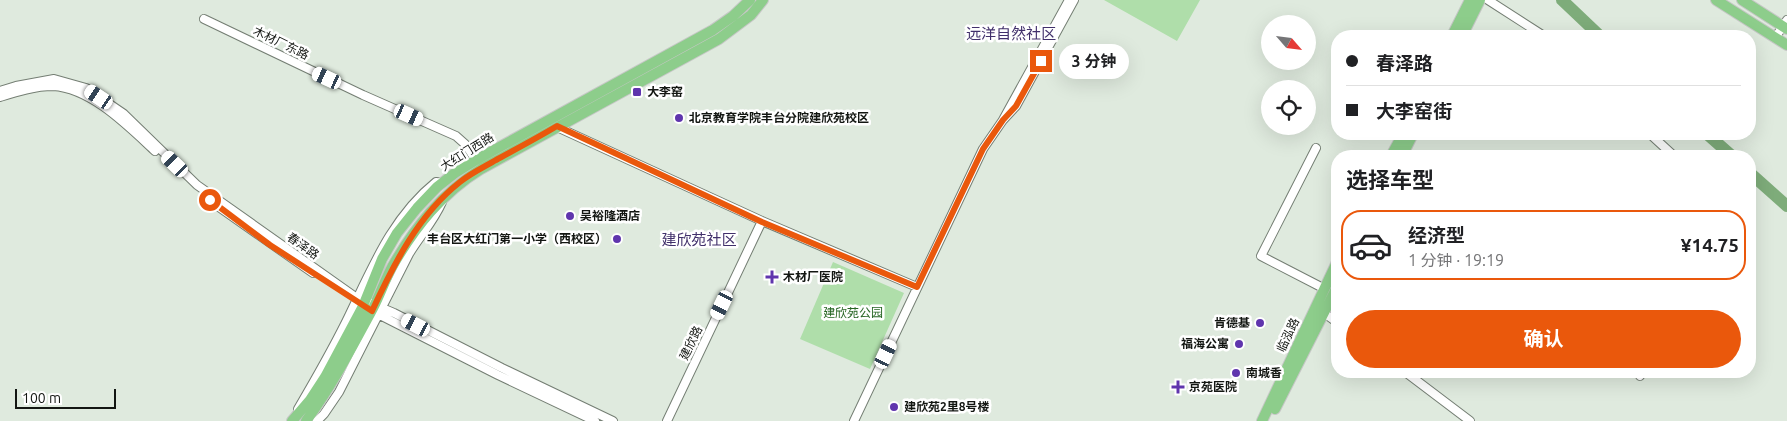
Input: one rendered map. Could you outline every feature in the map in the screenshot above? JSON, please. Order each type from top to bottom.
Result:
[{"type":"main road","name":"大红门西路","points":[[306,421],[321,400],[368,306],[382,259],[393,235],[442,183],[454,173],[476,160],[713,30],[733,16],[750,0]]},
{"type":"main road","name":"大红门西路","points":[[291,421],[310,400],[325,377],[409,240],[444,196],[468,177],[557,126],[719,39],[751,15],[763,0]]},
{"type":"main road","points":[[1455,30],[1470,0]]},
{"type":"main road","points":[[1465,30],[1480,0]]},
{"type":"main road","points":[[1716,0],[1787,45]]},
{"type":"main road","points":[[1742,0],[1786,25]]},
{"type":"main road","name":"临泓路","points":[[1262,421],[1331,273]]},
{"type":"main road","name":"临泓路","points":[[1268,421],[1331,299]]},
{"type":"street","points":[[854,421],[983,149],[1003,120],[1069,0]]},
{"type":"street","points":[[1003,120],[1016,106],[1074,0]]},
{"type":"street","points":[[1488,0],[1535,30]]},
{"type":"street","name":"木材厂东路","points":[[204,18],[354,90],[456,136],[465,144],[476,160]]},
{"type":"street","points":[[1775,38],[1786,25]]},
{"type":"street","name":"春泽路","points":[[0,91],[54,79],[86,88],[124,114],[197,185],[368,306],[613,421]]},
{"type":"street","name":"春泽路","points":[[0,97],[17,91],[53,86],[84,94],[121,119],[194,189],[270,245],[368,306],[498,375],[595,421]]},
{"type":"street","points":[[557,126],[762,222],[917,287]]},
{"type":"street","points":[[1657,140],[1667,150]]},
{"type":"street","points":[[1316,148],[1260,256],[1323,288]]},
{"type":"street","name":"建欣路","points":[[666,421],[762,222]]},
{"type":"street","points":[[317,421],[339,392],[368,306]]},
{"type":"street","points":[[1324,313],[1331,318]]},
{"type":"street","points":[[1413,378],[1470,421]]},
{"type":"green space","points":[[1104,0],[1200,0],[1177,41]]},
{"type":"green space","name":"建欣苑公园","points":[[833,262],[904,293],[870,369],[800,339]]},
{"type":"waterway","points":[[1562,0],[1594,30]]},
{"type":"waterway","points":[[1714,140],[1725,150]]},
{"type":"waterway","points":[[1756,178],[1787,206]]},
{"type":"place","name":"大李窑","points":[[637,92]]},
{"type":"place","name":"北京教育学院丰台分院建欣苑校区","points":[[679,118]]},
{"type":"place","name":"吴裕隆酒店","points":[[570,216]]},
{"type":"place","name":"丰台区大红门第一小学（西校区）","points":[[617,239]]},
{"type":"place","name":"木材厂医院","points":[[772,277]]},
{"type":"place","name":"肯德基","points":[[1260,323]]},
{"type":"place","name":"福海公寓","points":[[1239,344]]},
{"type":"place","name":"南城香","points":[[1236,373]]},
{"type":"place","name":"京苑医院","points":[[1178,387]]},
{"type":"place","name":"建欣苑2里8号楼","points":[[894,407]]},
{"type":"district","name":"远洋自然社区","points":[[1011,34]]},
{"type":"district","name":"建欣苑社区","points":[[699,240]]},
{"type":"route","points":[[210,200],[270,245],[372,311],[392,268],[409,240],[444,196],[461,181],[557,126],[762,222],[917,287],[983,149],[1003,120],[1016,106],[1041,61]]}]
